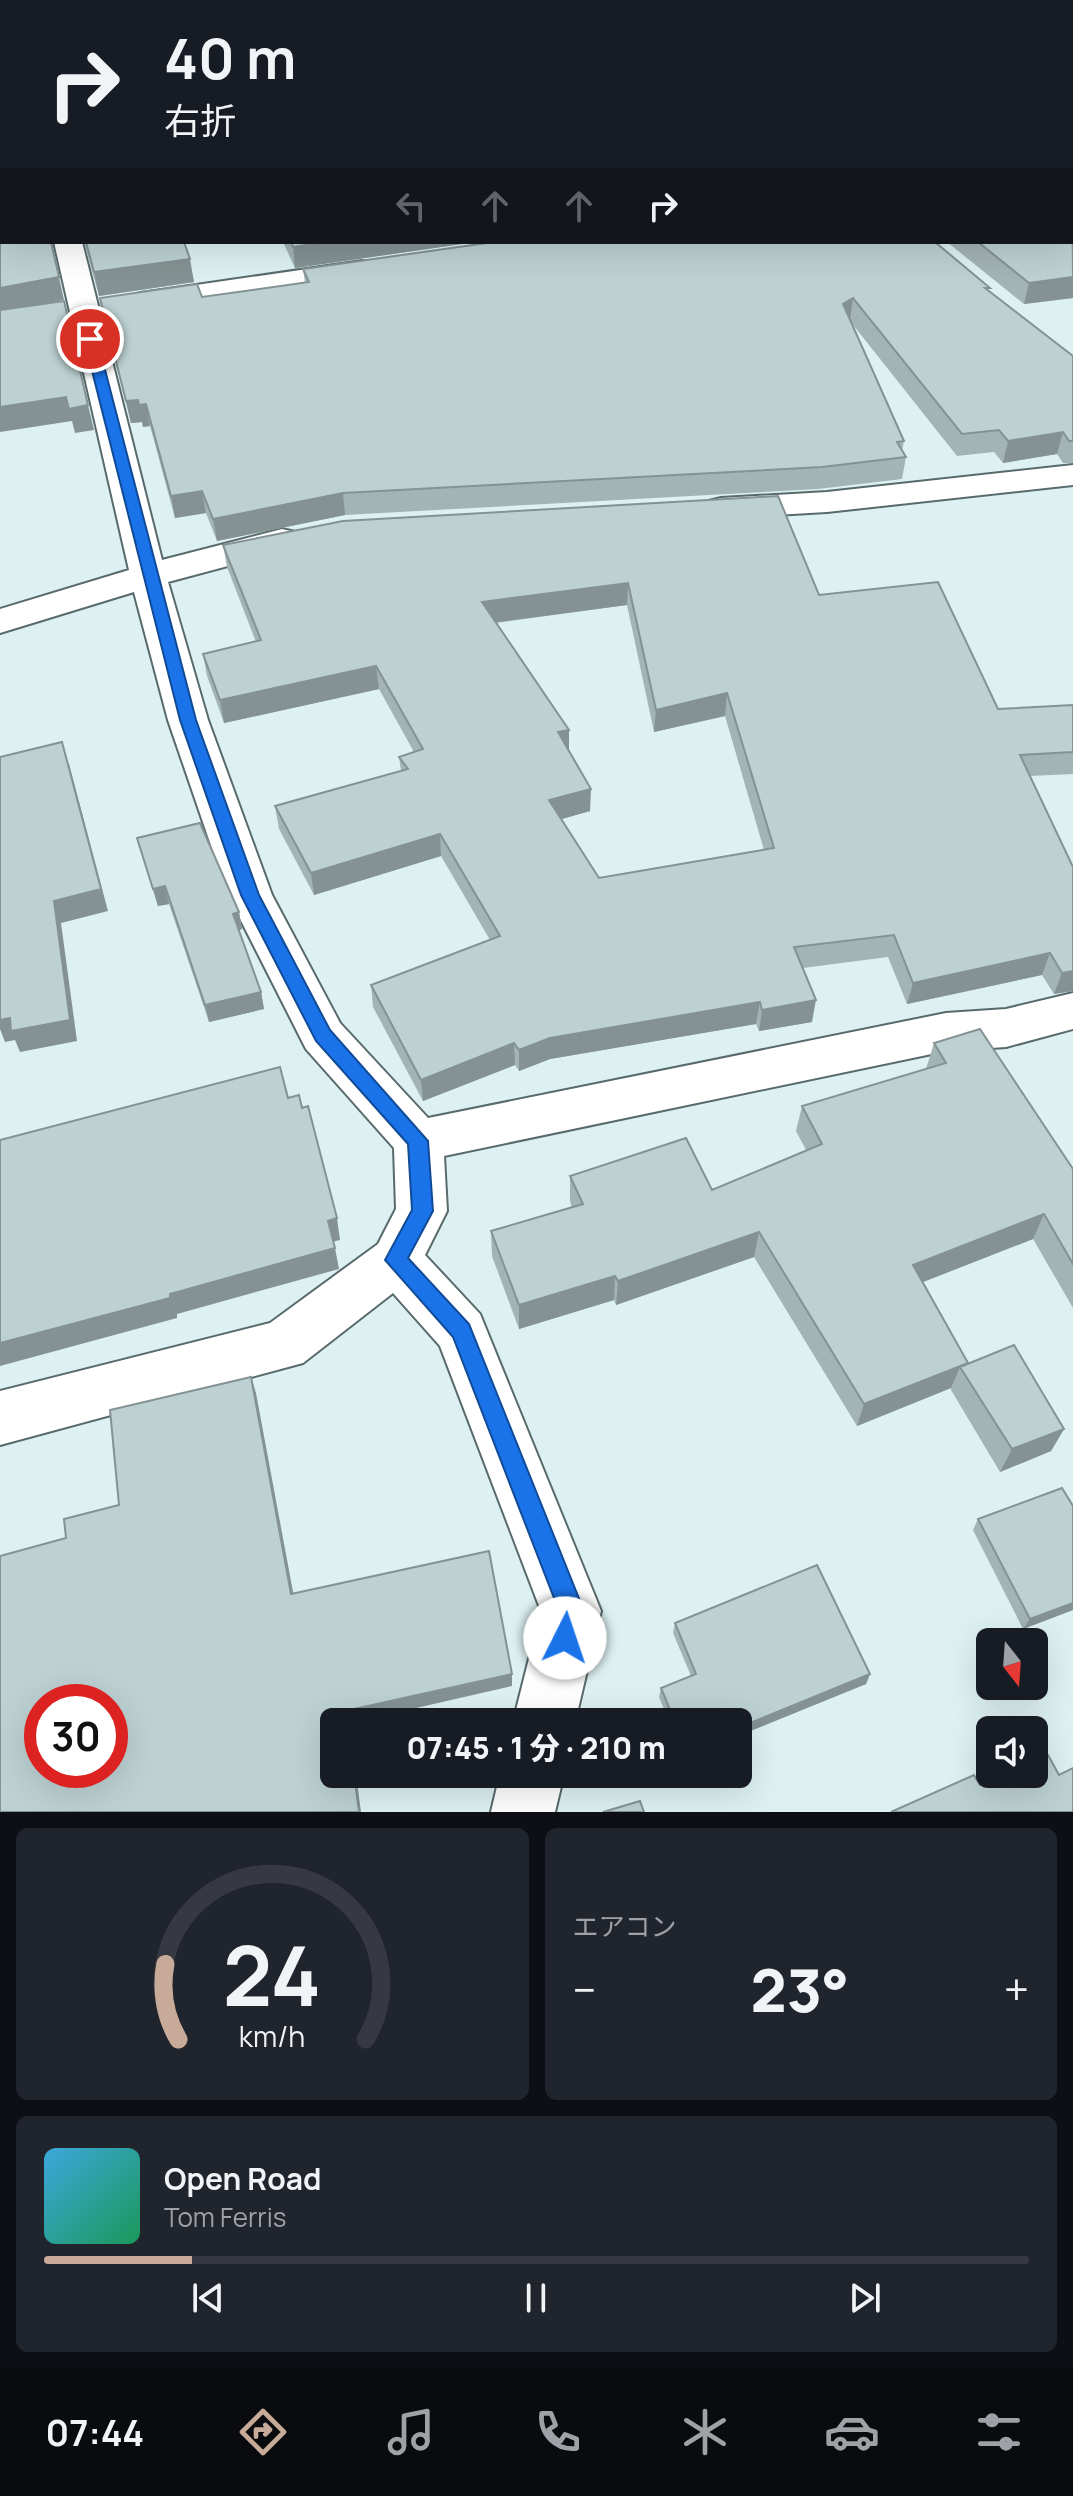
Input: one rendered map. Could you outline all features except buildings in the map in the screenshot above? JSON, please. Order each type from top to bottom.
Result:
[{"type":"street","points":[[0,1418],[284,1345],[396,1260],[422,1211],[418,1141],[323,1036],[250,895],[188,720],[69,312],[68,244]]},
{"type":"street","points":[[69,312],[384,267]]},
{"type":"street","points":[[687,510],[827,502],[1073,475]]},
{"type":"street","points":[[0,621],[245,547],[316,534]]},
{"type":"street","points":[[418,1141],[946,1032],[1006,1028],[1073,1011]]},
{"type":"street","points":[[396,1260],[461,1331],[571,1611],[547,1708]]},
{"type":"street","points":[[523,1812],[529,1788]]},
{"type":"route","points":[[90,339],[148,575],[188,720],[250,895],[323,1036],[418,1141],[422,1211],[396,1260],[461,1331],[571,1611],[565,1638]]}]
